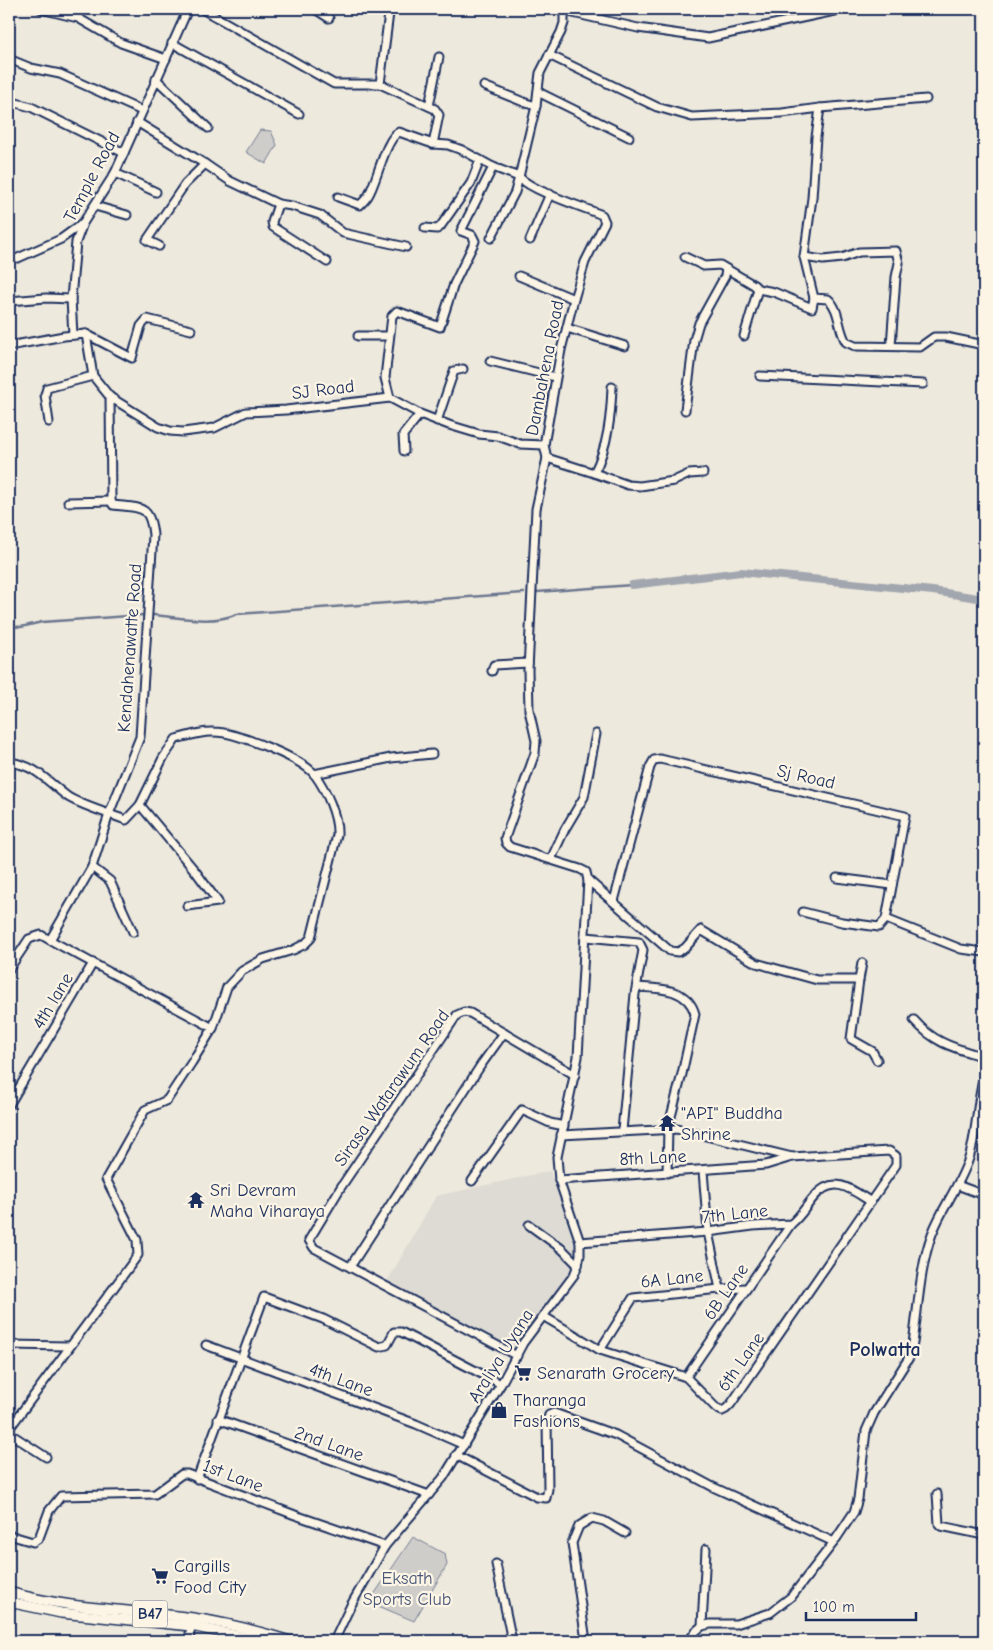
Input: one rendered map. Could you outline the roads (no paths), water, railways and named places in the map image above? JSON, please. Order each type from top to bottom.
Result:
[{"type":"main road","name":"B47","points":[[9,1592],[66,1606],[193,1618],[264,1633],[290,1641]]},
{"type":"main road","name":"B47","points":[[9,1602],[61,1613],[191,1626],[263,1641]]},
{"type":"street","points":[[41,9],[78,18],[121,43],[166,59]]},
{"type":"street","name":"Temple Road","points":[[73,335],[71,299],[76,242],[83,223],[115,173],[187,9]]},
{"type":"street","points":[[202,9],[334,84],[380,84],[435,109],[440,115],[433,144]]},
{"type":"street","points":[[315,9],[329,18]]},
{"type":"street","points":[[491,238],[515,192],[536,106],[540,73],[561,32],[564,10],[638,28],[708,38],[844,9]]},
{"type":"street","points":[[380,84],[389,13]]},
{"type":"street","points":[[172,43],[299,114]]},
{"type":"street","points":[[549,55],[657,107],[692,117],[782,113],[926,99]]},
{"type":"street","points":[[429,106],[439,57]]},
{"type":"street","points":[[9,59],[31,68],[60,74],[142,111]]},
{"type":"street","points":[[156,79],[208,128]]},
{"type":"street","points":[[484,86],[536,106]]},
{"type":"street","points":[[538,92],[629,137]]},
{"type":"street","points":[[9,101],[31,107],[124,153]]},
{"type":"street","points":[[685,257],[704,266],[720,265],[754,285],[758,290],[774,292],[812,308],[814,298],[804,257],[812,198],[816,136],[820,108]]},
{"type":"street","points":[[137,122],[230,181],[278,204],[292,206],[320,215],[343,233],[406,247]]},
{"type":"street","name":"Dambahena Road","points":[[338,197],[360,205],[368,195],[395,134],[399,132],[433,144],[448,145],[462,150],[493,167],[519,177],[524,182],[602,215],[605,222],[585,262],[555,377],[544,445],[547,458],[536,509],[528,663],[529,710],[536,741],[535,753],[505,838],[506,843],[510,847],[586,872],[588,880]]},
{"type":"street","points":[[425,228],[436,229],[440,227],[471,183],[480,160]]},
{"type":"street","points":[[159,246],[147,240],[185,184],[205,164]]},
{"type":"street","points":[[493,167],[461,231],[472,236],[475,241],[454,284],[440,327],[396,311],[392,316],[385,378],[390,398],[420,414],[479,434],[498,436],[520,444],[544,445]]},
{"type":"street","points":[[115,173],[156,192]]},
{"type":"street","points":[[530,240],[550,194]]},
{"type":"street","points":[[278,204],[272,222],[273,227],[327,262]]},
{"type":"street","points":[[95,206],[127,216]]},
{"type":"street","points":[[18,258],[61,239],[83,223]]},
{"type":"street","points":[[804,257],[823,260],[842,258],[860,252],[896,251],[899,263],[896,277],[892,346]]},
{"type":"street","points":[[685,410],[694,340],[699,324],[725,276],[726,269]]},
{"type":"street","points":[[519,276],[574,299]]},
{"type":"street","points":[[744,336],[758,290]]},
{"type":"street","points":[[814,298],[828,299],[834,304],[840,333],[846,342],[855,346],[920,347],[934,337],[946,337],[984,345]]},
{"type":"street","points":[[9,300],[71,299]]},
{"type":"street","points":[[9,346],[86,334],[132,358],[141,326],[147,319],[191,330]]},
{"type":"street","points":[[567,328],[625,346]]},
{"type":"street","points":[[68,502],[111,501],[110,397],[93,376],[86,334]]},
{"type":"street","points":[[358,336],[389,336]]},
{"type":"street","points":[[490,361],[555,377]]},
{"type":"street","points":[[437,421],[454,371],[464,369]]},
{"type":"street","points":[[49,422],[45,395],[47,388],[93,376]]},
{"type":"street","points":[[760,376],[923,384]]},
{"type":"street","points":[[594,472],[599,463],[610,421],[612,388]]},
{"type":"street","name":"SJ Road","points":[[110,397],[158,427],[170,431],[184,432],[214,428],[246,412],[286,410],[390,398]]},
{"type":"street","points":[[404,451],[403,435],[420,414]]},
{"type":"street","points":[[547,458],[594,472],[628,485],[640,486],[674,481],[689,474],[703,473]]},
{"type":"street","name":"Kendahenawatte Road","points":[[50,940],[92,867],[109,814],[140,737],[153,534],[152,520],[147,512],[141,508],[113,505],[111,501]]},
{"type":"street","points":[[492,671],[494,665],[528,663]]},
{"type":"street","points":[[9,762],[23,764],[43,776],[69,797],[126,820],[140,805],[163,758],[176,739],[212,731],[227,733],[269,748],[298,762],[314,774],[330,803],[338,823],[337,834],[311,938],[293,950],[263,959],[242,970],[227,987],[212,1028],[167,1100],[145,1110],[106,1179],[137,1240],[138,1255],[68,1346],[9,1429]]},
{"type":"street","points":[[551,859],[565,829],[584,797],[596,734]]},
{"type":"street","points":[[314,774],[391,758],[432,754]]},
{"type":"street","name":"Sj Road","points":[[614,901],[650,767],[654,760],[660,759],[905,816],[886,919]]},
{"type":"street","points":[[140,805],[196,872],[218,902],[187,906]]},
{"type":"street","points":[[92,867],[110,881],[133,932]]},
{"type":"street","points":[[837,878],[892,885]]},
{"type":"street","points":[[588,880],[670,951],[678,952],[685,948],[701,930],[756,963],[817,980],[859,980]]},
{"type":"street","name":"Araliya Uyana","points":[[334,1641],[351,1605],[385,1546],[443,1478],[501,1384],[523,1343],[574,1275],[578,1265],[580,1242],[558,1180],[557,1157],[560,1135],[564,1126],[578,1057],[588,880]]},
{"type":"street","points":[[803,912],[842,922],[879,928],[886,919],[961,949],[984,952]]},
{"type":"street","points":[[10,967],[29,939],[41,936],[212,1028]]},
{"type":"street","points":[[586,937],[639,942],[643,950],[637,986],[622,1132]]},
{"type":"street","points":[[862,963],[850,1039],[872,1051],[877,1060]]},
{"type":"street","name":"4th lane","points":[[9,1105],[93,964]]},
{"type":"street","points":[[637,986],[666,989],[680,994],[694,1007],[696,1014],[668,1128],[667,1173]]},
{"type":"street","name":"Sirasa Watarawum Road","points":[[517,1356],[314,1248],[309,1240],[341,1188],[457,1015],[464,1012],[470,1013],[575,1076]]},
{"type":"street","points":[[914,1020],[925,1033],[939,1041],[984,1058]]},
{"type":"street","points":[[350,1267],[504,1033]]},
{"type":"street","points":[[689,1641],[702,1626],[710,1624],[736,1624],[770,1613],[792,1596],[834,1542],[854,1512],[858,1499],[866,1431],[874,1413],[910,1356],[926,1252],[933,1233],[970,1156],[977,1128],[980,1093],[984,1076]]},
{"type":"street","points":[[472,1181],[522,1110],[550,1123],[564,1126]]},
{"type":"street","points":[[560,1135],[668,1128],[792,1157]]},
{"type":"street","name":"8th Lane","points":[[558,1180],[766,1165],[792,1157],[889,1151],[896,1156]]},
{"type":"street","name":"6th Lane","points":[[543,1316],[600,1350],[686,1377],[722,1411],[726,1409],[871,1202],[896,1165],[896,1156]]},
{"type":"street","points":[[704,1170],[708,1232],[720,1289]]},
{"type":"street","name":"7th Lane","points":[[580,1242],[792,1224],[823,1188],[832,1184],[841,1185],[871,1202]]},
{"type":"street","points":[[957,1185],[984,1194]]},
{"type":"street","name":"6B Lane","points":[[686,1377],[792,1224]]},
{"type":"street","points":[[529,1225],[562,1249],[578,1265]]},
{"type":"street","name":"6A Lane","points":[[600,1350],[633,1298],[747,1288]]},
{"type":"street","points":[[197,1479],[264,1297],[323,1319],[379,1347],[387,1345],[394,1332],[400,1332],[501,1384]]},
{"type":"street","points":[[9,1345],[68,1346]]},
{"type":"street","name":"4th Lane","points":[[206,1345],[416,1424],[464,1445]]},
{"type":"street","points":[[456,1455],[537,1498],[546,1498],[548,1489],[547,1421],[549,1415],[554,1413],[616,1435],[713,1487],[834,1542]]},
{"type":"street","name":"2nd Lane","points":[[218,1419],[429,1496]]},
{"type":"street","points":[[9,1433],[46,1457]]},
{"type":"street","name":"1st Lane","points":[[9,1535],[33,1542],[39,1538],[49,1512],[60,1496],[155,1494],[182,1474],[187,1474],[385,1546]]},
{"type":"street","points":[[936,1494],[939,1524],[941,1526],[984,1536]]},
{"type":"street","points":[[586,1641],[572,1542],[578,1526],[592,1518],[625,1532]]},
{"type":"street","points":[[702,1626],[706,1549]]},
{"type":"street","points":[[496,1564],[512,1641]]},
{"type":"street","points":[[189,1641],[191,1626]]},
{"type":"waterway","points":[[632,585],[741,572],[933,591],[984,599]]},
{"type":"waterway","points":[[537,592],[632,585]]},
{"type":"waterway","points":[[153,615],[206,620],[237,614],[524,593]]},
{"type":"waterway","points":[[9,626],[21,627],[42,622],[143,615]]},
{"type":"place","name":"\"API\" Buddha Shrine","points":[[667,1123]]},
{"type":"place","name":"Sri Devram Maha Viharaya","points":[[196,1200]]},
{"type":"place","name":"Senarath Grocery","points":[[523,1373]]},
{"type":"place","name":"Tharanga Fashions","points":[[499,1410]]},
{"type":"place","name":"Cargills Food City","points":[[160,1576]]},
{"type":"district","name":"Polwatta","points":[[885,1349]]},
{"type":"park label","name":"Eksath Sports Club","points":[[407,1588]]}]
